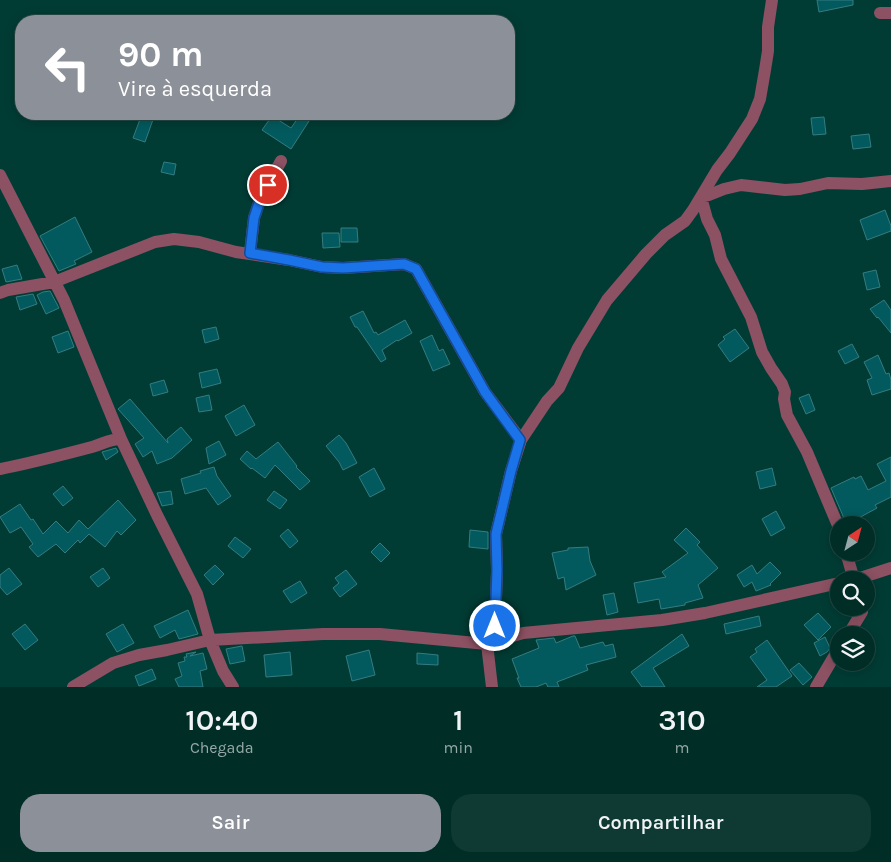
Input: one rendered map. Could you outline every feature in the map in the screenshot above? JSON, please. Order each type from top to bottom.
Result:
[{"type":"street","points":[[492,687],[487,644],[495,626],[496,534],[520,440],[547,401],[559,388],[578,348],[612,294],[659,240],[685,221],[752,119],[760,99],[765,70],[772,0]]},
{"type":"street","points":[[250,253],[254,218],[261,197],[281,161]]},
{"type":"street","points":[[0,175],[64,300],[122,439],[196,594],[210,640],[233,687]]},
{"type":"street","points":[[701,197],[741,185],[785,190],[828,183],[862,184],[891,181]]},
{"type":"street","points":[[701,197],[707,219],[715,235],[721,259],[751,317],[762,352],[782,384],[785,392],[786,415],[807,452],[834,516]]},
{"type":"street","points":[[0,293],[54,282],[155,242],[174,239],[199,242],[236,252],[322,267],[343,268],[404,264],[416,269],[485,392],[520,440]]},
{"type":"street","points":[[0,470],[100,445],[112,439],[122,439]]},
{"type":"street","points":[[875,573],[891,568]]},
{"type":"street","points":[[73,687],[113,663],[210,640],[323,634],[380,634],[487,644],[523,633],[643,622],[705,613],[830,585]]},
{"type":"street","points":[[816,687],[830,663]]},
{"type":"building","points":[[817,0],[853,0],[853,5],[819,12]]},
{"type":"building","points":[[824,117],[826,134],[813,135],[811,118]]},
{"type":"building","points":[[140,120],[153,120],[145,142],[133,138]]},
{"type":"building","points":[[269,120],[278,120],[291,128],[297,120],[309,121],[291,149],[262,130]]},
{"type":"building","points":[[869,134],[871,147],[853,149],[851,136]]},
{"type":"building","points":[[164,162],[176,164],[174,175],[161,172]]},
{"type":"building","points":[[885,210],[891,231],[867,240],[860,220]]},
{"type":"building","points":[[75,217],[92,252],[74,261],[76,264],[59,271],[40,236]]},
{"type":"building","points":[[341,228],[357,228],[358,242],[341,242]]},
{"type":"building","points":[[322,233],[339,233],[340,247],[323,248]]},
{"type":"building","points":[[17,265],[22,279],[6,282],[2,269]]},
{"type":"building","points":[[876,270],[880,287],[867,290],[863,273]]},
{"type":"building","points":[[50,291],[59,308],[46,314],[37,295]]},
{"type":"building","points":[[33,294],[37,304],[20,310],[16,297]]},
{"type":"building","points":[[884,300],[891,310],[891,333],[870,309]]},
{"type":"building","points":[[363,311],[374,333],[376,332],[378,335],[405,320],[412,333],[382,350],[386,359],[381,362],[357,327],[355,327],[350,317]]},
{"type":"building","points":[[216,327],[219,339],[205,343],[202,330]]},
{"type":"building","points":[[735,329],[749,348],[730,362],[718,345],[725,339],[723,337]]},
{"type":"building","points":[[68,331],[74,347],[58,353],[52,337]]},
{"type":"building","points":[[432,335],[439,351],[443,349],[450,364],[433,371],[420,341]]},
{"type":"building","points":[[852,344],[859,357],[845,364],[838,351]]},
{"type":"building","points":[[878,355],[886,374],[889,373],[891,389],[872,395],[867,380],[872,378],[864,362]]},
{"type":"building","points":[[217,369],[221,383],[202,388],[199,373]]},
{"type":"building","points":[[164,380],[168,392],[153,396],[150,384]]},
{"type":"building","points":[[809,394],[815,410],[806,414],[799,398]]},
{"type":"building","points":[[209,395],[212,410],[199,412],[196,398]]},
{"type":"building","points":[[130,399],[168,443],[167,439],[181,427],[192,440],[172,458],[157,464],[152,451],[143,457],[135,444],[144,438],[118,409]]},
{"type":"building","points":[[244,405],[255,425],[236,436],[225,416]]},
{"type":"building","points":[[339,435],[346,443],[357,463],[343,470],[326,446]]},
{"type":"building","points":[[219,441],[226,455],[209,464],[206,448]]},
{"type":"building","points":[[278,442],[296,467],[310,481],[300,490],[275,465],[265,478],[240,459],[247,451],[256,459]]},
{"type":"building","points":[[116,448],[118,452],[106,460],[102,452]]},
{"type":"building","points":[[891,457],[891,497],[875,505],[877,508],[862,516],[843,516],[831,488],[854,477],[855,479],[861,476],[868,490],[886,481],[877,464]]},
{"type":"building","points":[[214,467],[217,476],[231,496],[218,505],[206,488],[185,494],[181,479]]},
{"type":"building","points":[[374,468],[385,489],[370,497],[359,477]]},
{"type":"building","points":[[772,468],[776,485],[760,489],[756,472]]},
{"type":"building","points":[[63,486],[73,498],[63,506],[53,494]]},
{"type":"building","points":[[171,491],[173,504],[162,506],[157,493]]},
{"type":"building","points":[[274,491],[287,500],[280,509],[267,500]]},
{"type":"building","points":[[118,500],[136,520],[121,535],[117,531],[105,547],[89,534],[80,543],[78,540],[65,553],[56,544],[38,557],[29,547],[33,544],[21,527],[10,533],[0,517],[20,504],[43,534],[56,521],[68,533],[79,520],[88,529]]},
{"type":"building","points":[[776,511],[785,528],[771,536],[762,519]]},
{"type":"building","points":[[686,528],[700,542],[697,545],[718,568],[698,585],[703,598],[685,603],[685,605],[661,609],[659,599],[638,603],[634,583],[666,577],[662,572],[688,553],[674,540]]},
{"type":"building","points":[[288,529],[298,541],[290,548],[280,536]]},
{"type":"building","points":[[470,530],[488,532],[488,549],[469,547]]},
{"type":"building","points":[[235,537],[251,549],[243,558],[228,546]]},
{"type":"building","points":[[380,543],[390,553],[381,562],[371,552]]},
{"type":"building","points":[[588,547],[590,561],[596,575],[566,590],[564,577],[558,579],[552,553],[568,550],[568,548]]},
{"type":"building","points":[[770,562],[781,573],[771,585],[756,591],[752,582],[744,587],[737,575],[752,565],[757,574]]},
{"type":"building","points":[[215,565],[224,574],[213,585],[204,575]]},
{"type":"building","points":[[9,568],[22,584],[7,595],[0,587],[0,575]]},
{"type":"building","points":[[103,568],[110,578],[98,587],[90,577]]},
{"type":"building","points":[[346,570],[357,584],[340,597],[333,588],[339,583],[335,578]]},
{"type":"building","points":[[300,581],[307,593],[291,603],[283,591]]},
{"type":"building","points":[[614,593],[618,612],[607,615],[603,595]]},
{"type":"building","points":[[188,610],[198,634],[179,639],[175,630],[160,638],[154,626]]},
{"type":"building","points":[[818,613],[830,628],[818,640],[804,625]]},
{"type":"building","points":[[759,616],[761,626],[726,634],[724,624]]},
{"type":"building","points":[[25,624],[38,640],[25,650],[12,634]]},
{"type":"building","points":[[123,624],[134,643],[117,652],[106,634]]},
{"type":"building","points":[[682,634],[689,646],[653,668],[665,687],[642,687],[631,672]]},
{"type":"building","points":[[575,636],[580,648],[603,642],[605,646],[613,644],[616,657],[586,665],[588,670],[557,682],[559,687],[548,687],[546,683],[536,687],[521,687],[512,659],[539,648],[536,640],[554,638],[556,643]]},
{"type":"building","points":[[825,637],[830,648],[820,656],[814,643]]},
{"type":"building","points":[[767,640],[792,676],[776,687],[757,687],[767,680],[750,657],[757,652],[755,649]]},
{"type":"building","points":[[242,646],[245,661],[230,664],[226,649]]},
{"type":"building","points":[[369,650],[375,675],[352,681],[346,656]]},
{"type":"building","points":[[196,652],[190,656],[203,653],[207,669],[200,671],[203,687],[179,687],[175,679],[182,676],[178,663],[185,661],[184,657],[187,657],[186,654]]},
{"type":"building","points":[[290,652],[292,675],[266,677],[264,655]]},
{"type":"building","points":[[417,653],[438,655],[438,665],[417,664]]},
{"type":"building","points":[[799,663],[812,677],[803,685],[790,670]]},
{"type":"building","points":[[152,669],[156,679],[139,686],[135,676]]},
{"type":"route","points":[[268,185],[261,197],[254,218],[250,253],[322,267],[343,268],[404,264],[416,269],[485,392],[520,440],[496,534],[495,626]]}]
